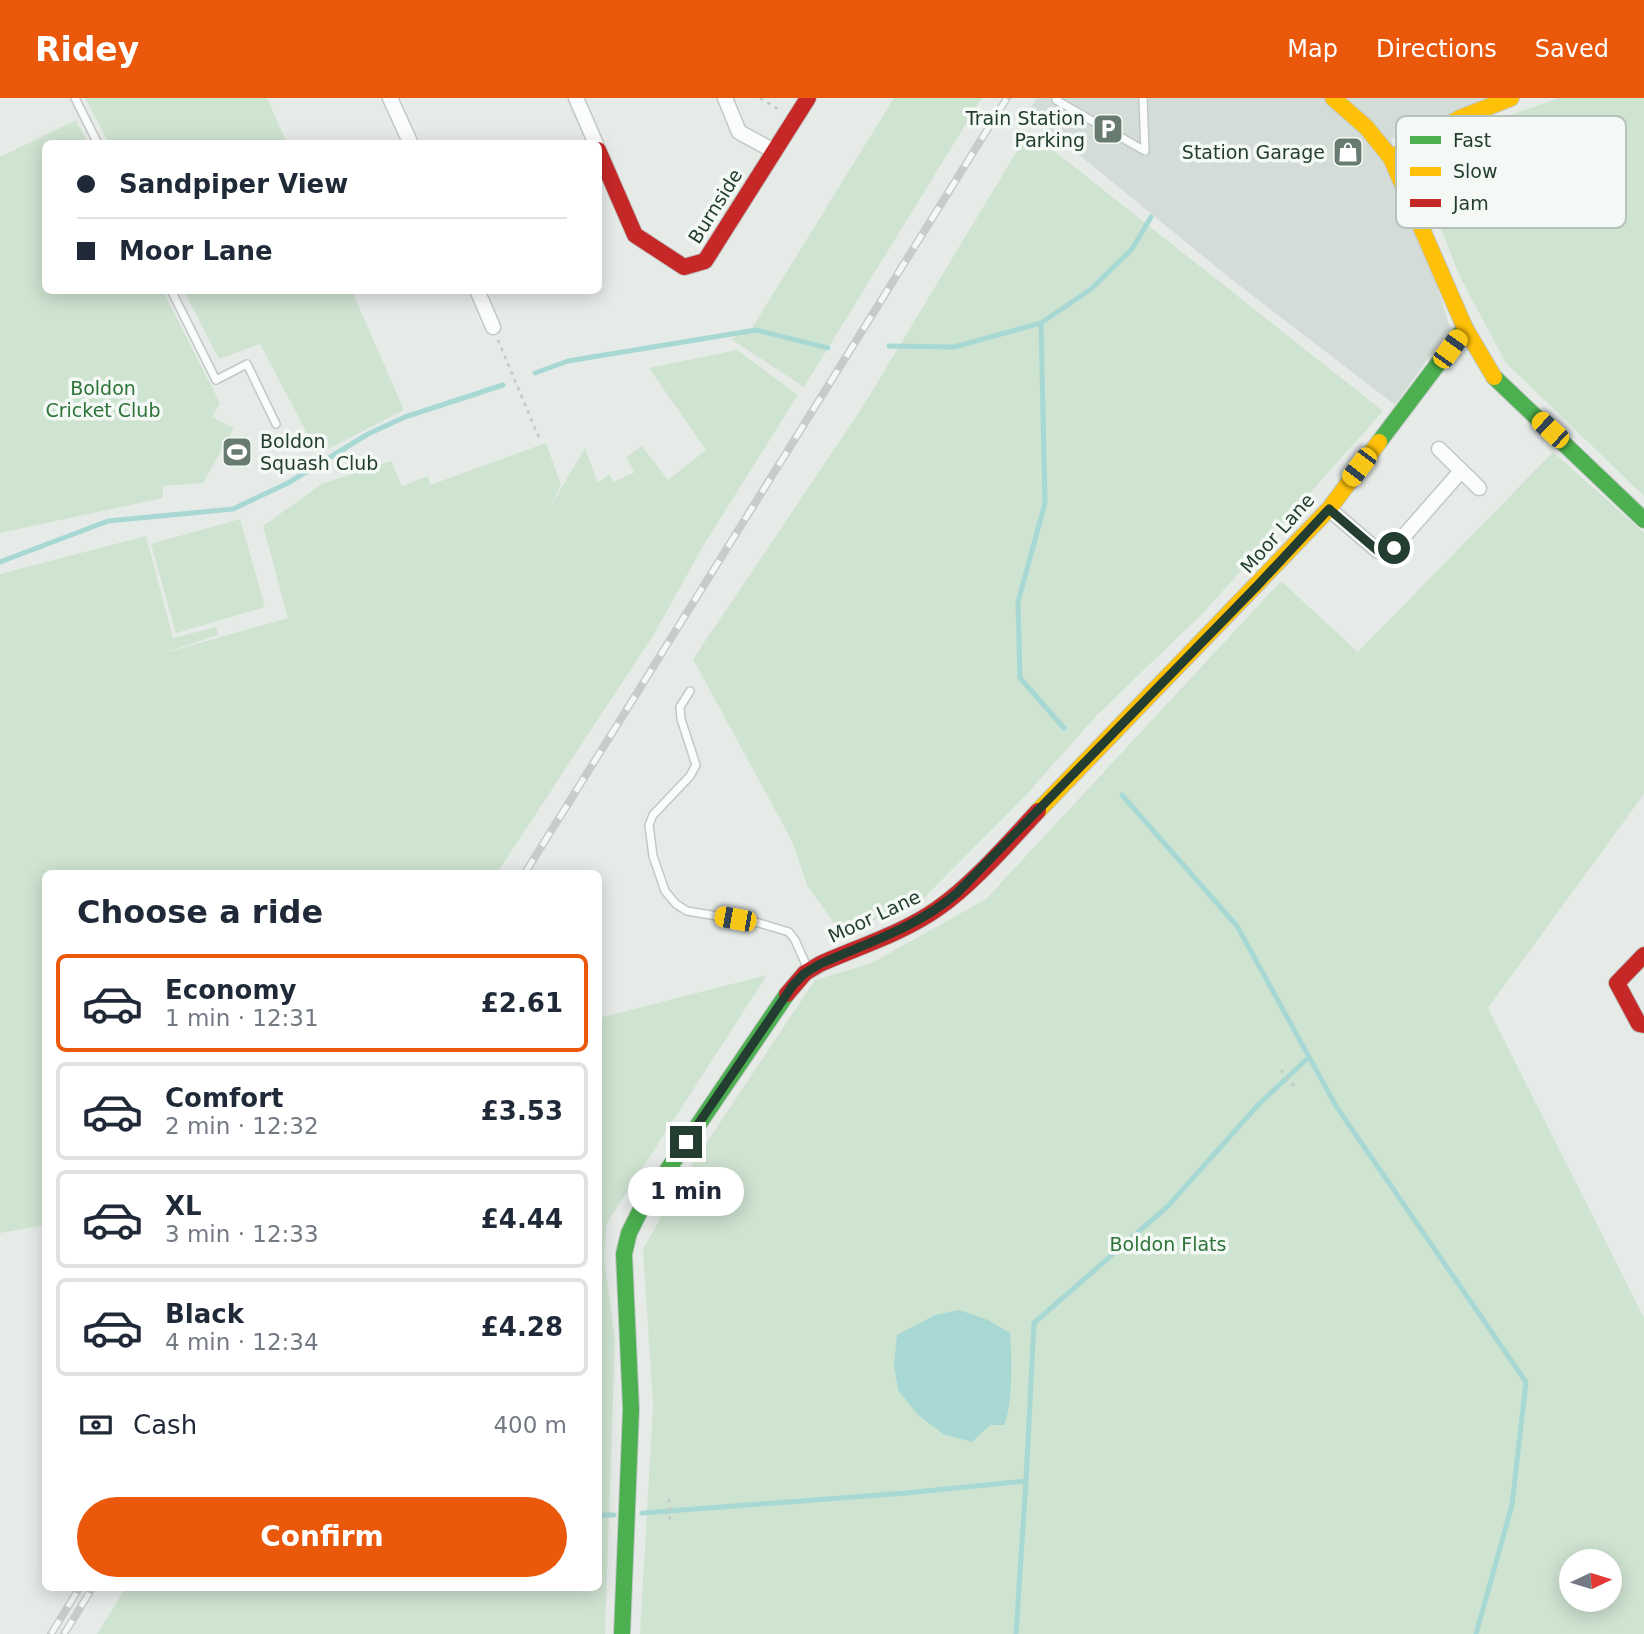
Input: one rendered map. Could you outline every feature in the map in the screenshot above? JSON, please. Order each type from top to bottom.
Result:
[{"type":"street","points":[[390,98],[409,140]]},
{"type":"street","points":[[576,98],[594,140]]},
{"type":"street","points":[[725,98],[739,132],[775,151]]},
{"type":"street","name":"Burnside","points":[[602,159],[635,235],[684,267],[705,261],[807,98]]},
{"type":"street","points":[[1333,98],[1367,128],[1391,158],[1396,169]]},
{"type":"street","points":[[1465,116],[1511,98]]},
{"type":"street","points":[[1391,158],[1396,155]]},
{"type":"street","points":[[1421,228],[1465,328],[1495,379],[1644,520]]},
{"type":"street","points":[[479,294],[493,327]]},
{"type":"street","name":"Moor Lane","points":[[622,1634],[631,1409],[624,1255],[629,1233],[641,1209],[793,985],[808,971],[919,920],[957,893],[1329,509],[1465,328]]},
{"type":"street","points":[[1438,449],[1479,488]]},
{"type":"street","points":[[1329,509],[1378,551],[1390,552],[1461,471]]},
{"type":"street","points":[[1644,956],[1617,983],[1639,1024],[1644,1025]]},
{"type":"lane","points":[[75,98],[96,140]]},
{"type":"lane","points":[[1057,98],[1056,100],[1145,151],[1143,98]]},
{"type":"lane","points":[[173,294],[216,380],[247,364],[276,424]]},
{"type":"lane","points":[[690,691],[680,706],[681,719],[696,765],[690,776],[653,815],[649,825],[653,856],[666,891],[676,904],[687,911],[759,923],[789,932],[808,971]]},
{"type":"path","points":[[760,98],[794,120]]},
{"type":"path","points":[[493,327],[540,440]]},
{"type":"path","points":[[1281,1070],[1294,1086]]},
{"type":"path","points":[[669,1499],[670,1523]]},
{"type":"shaded area","points":[[1037,98],[1494,98],[1449,116],[1396,116],[1396,137],[1391,139],[1396,155],[1396,228],[1419,228],[1450,327],[1395,405],[1231,279],[1028,113]]},
{"type":"green space","points":[[85,98],[267,98],[286,140],[107,140]]},
{"type":"green space","points":[[894,98],[982,98],[804,387],[731,339],[752,328]]},
{"type":"green space","points":[[1559,98],[1644,98],[1644,496],[1506,363],[1461,279],[1440,228],[1626,228],[1626,116],[1507,116]]},
{"type":"green space","name":"Boldon Cricket Club","points":[[76,120],[86,140],[42,140],[42,294],[165,294],[220,403],[212,417],[234,428],[203,483],[163,486],[163,498],[0,533],[0,157]]},
{"type":"green space","points":[[1029,131],[1383,411],[1204,612],[1097,715],[1027,794],[923,899],[853,929],[836,926],[807,885],[792,841],[693,659],[862,408]]},
{"type":"green space","points":[[186,294],[353,294],[404,410],[318,454],[260,344],[219,359]]},
{"type":"green space","points":[[737,350],[798,395],[706,541],[654,634],[499,870],[42,870],[42,1226],[0,1233],[0,574],[146,536],[173,638],[216,627],[218,635],[161,654],[288,618],[263,526],[322,484],[391,461],[402,486],[428,476],[430,485],[546,443],[561,485],[548,511],[585,448],[598,483],[609,474],[614,482],[635,472],[626,457],[642,446],[668,480],[706,450],[649,368]]},
{"type":"green space","name":"Boldon Flats","points":[[1553,452],[1644,533],[1644,794],[1488,1008],[1644,1318],[1644,1634],[640,1634],[653,1406],[643,1249],[683,1178],[815,980],[872,963],[986,899],[1281,581],[1358,652]]},
{"type":"green space","points":[[240,519],[265,607],[176,633],[151,544]]},
{"type":"green space","points":[[767,975],[607,1223],[604,1257],[615,1340],[605,1634],[97,1634],[124,1591],[602,1591],[602,1017]]},
{"type":"water","points":[[959,1310],[988,1320],[1010,1333],[1011,1381],[1007,1417],[1004,1425],[990,1425],[972,1442],[943,1434],[917,1414],[898,1390],[894,1364],[897,1335],[935,1315]]},
{"type":"waterway","points":[[889,346],[954,347],[1041,323],[1091,289],[1132,249],[1151,217]]},
{"type":"waterway","points":[[1041,323],[1045,503],[1018,602],[1020,678],[1064,728]]},
{"type":"waterway","points":[[535,373],[568,361],[756,330],[828,348]]},
{"type":"waterway","points":[[0,562],[108,521],[233,509],[288,483],[368,434],[405,417],[503,385]]},
{"type":"waterway","points":[[1122,795],[1237,926],[1336,1106],[1526,1382],[1512,1505],[1476,1634]]},
{"type":"waterway","points":[[642,1513],[1026,1481],[1034,1323],[1168,1206],[1258,1105],[1309,1057]]},
{"type":"waterway","points":[[1016,1634],[1026,1481]]},
{"type":"waterway","points":[[602,1515],[614,1515]]},
{"type":"railway","points":[[527,870],[1007,98]]},
{"type":"railway","points":[[51,1634],[78,1591]]},
{"type":"railway","points":[[64,1634],[91,1591]]},
{"type":"traffic: fast","points":[[1379,442],[1465,328]]},
{"type":"traffic: fast","points":[[1494,377],[1644,520]]},
{"type":"traffic: fast","points":[[622,1634],[631,1409],[624,1254],[629,1233],[641,1209],[787,994]]},
{"type":"traffic: slow","points":[[1333,98],[1367,128],[1391,158],[1396,169]]},
{"type":"traffic: slow","points":[[1465,116],[1511,98]]},
{"type":"traffic: slow","points":[[1391,158],[1396,155]]},
{"type":"traffic: slow","points":[[1421,228],[1465,328],[1494,377]]},
{"type":"traffic: slow","points":[[1038,811],[1329,509],[1379,442]]},
{"type":"traffic: jam","points":[[602,159],[635,235],[684,267],[705,261],[808,98]]},
{"type":"traffic: jam","points":[[787,994],[805,973],[820,964],[895,932],[937,909],[977,876],[1038,811]]},
{"type":"traffic: jam","points":[[1644,955],[1617,983],[1639,1024],[1644,1025]]},
{"type":"place","name":"Train Station Parking","points":[[1108,129]]},
{"type":"place","name":"Station Garage","points":[[1348,152]]},
{"type":"place","name":"Boldon Squash Club","points":[[237,452]]},
{"type":"route","points":[[686,1142],[779,1003],[805,973],[919,920],[957,893],[1329,509],[1378,551],[1390,552],[1394,548]]}]
